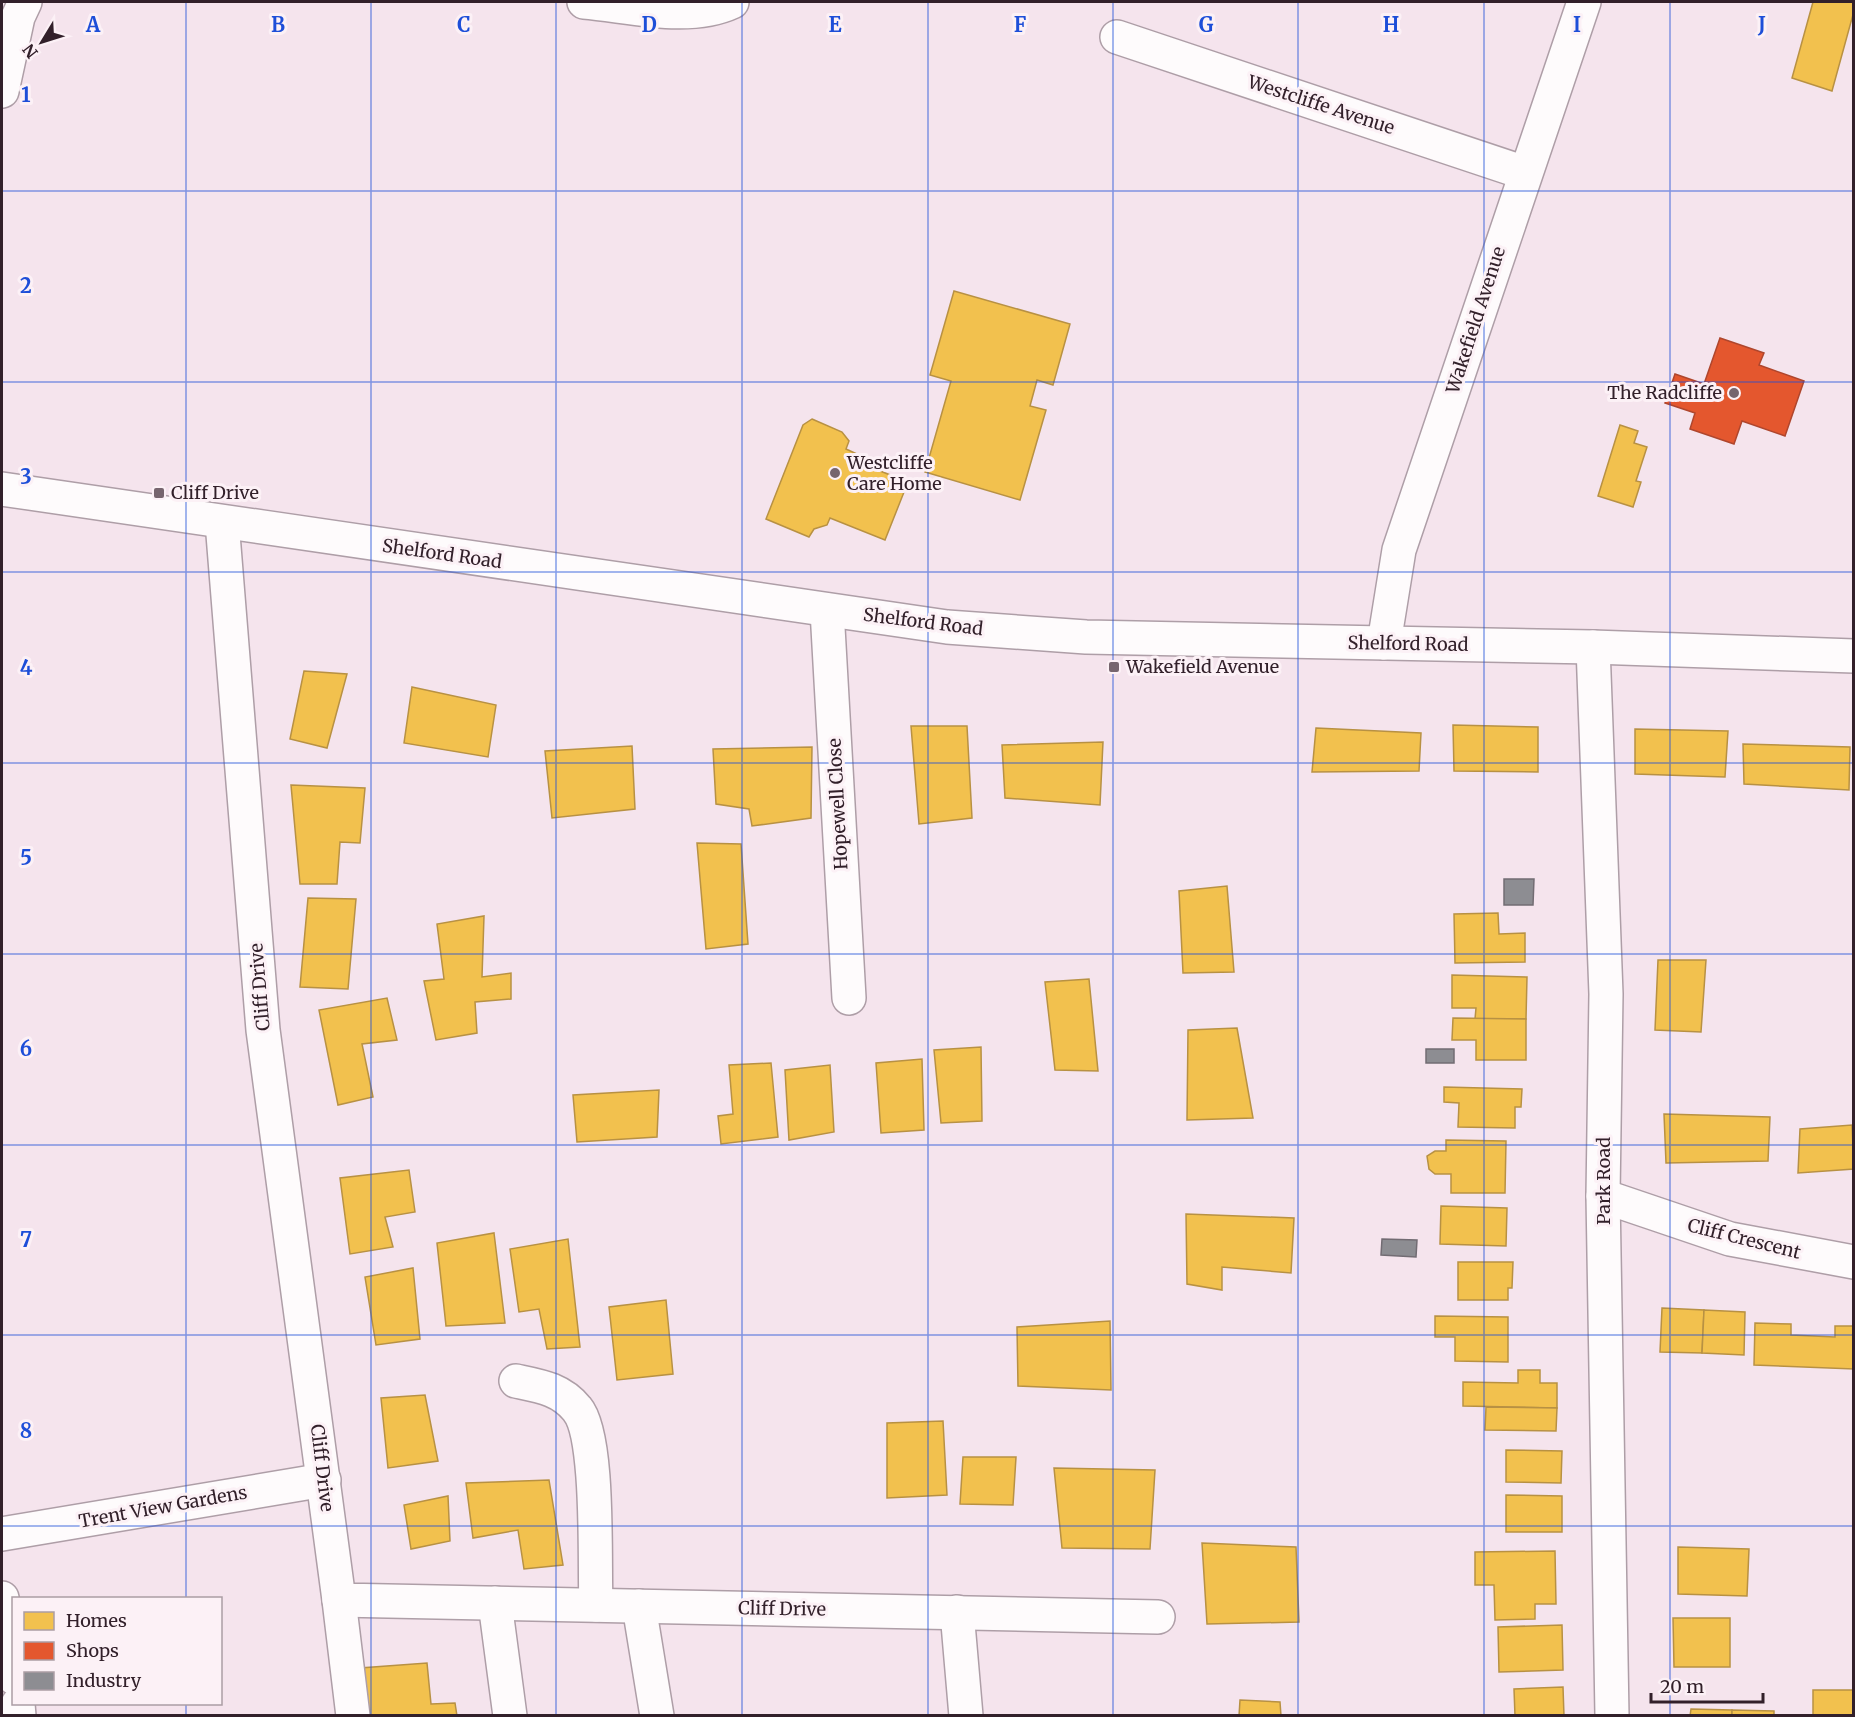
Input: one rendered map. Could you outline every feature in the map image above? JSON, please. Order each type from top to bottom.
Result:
[{"type":"street","points":[[2,91],[18,17],[25,2]]},
{"type":"street","points":[[584,2],[676,11],[717,9],[732,2]]},
{"type":"street","name":"Wakefield Avenue","points":[[1384,643],[1399,550],[1584,2]]},
{"type":"street","name":"Westcliffe Avenue","points":[[1117,37],[1525,173]]},
{"type":"street","name":"Shelford Road","points":[[2,489],[947,627],[1086,638],[1593,647],[1854,656]]},
{"type":"street","name":"Cliff Drive","points":[[222,522],[263,1030],[339,1600],[1158,1617]]},
{"type":"street","name":"Hopewell Close","points":[[827,610],[849,998]]},
{"type":"street","name":"Park Road","points":[[1593,647],[1606,994],[1603,1196],[1612,1716]]},
{"type":"street","name":"Cliff Crescent","points":[[1603,1196],[1730,1239],[1854,1262]]},
{"type":"street","points":[[516,1381],[554,1389],[579,1410],[591,1444],[596,1605]]},
{"type":"street","name":"Trent View Gardens","points":[[2,1534],[324,1480]]},
{"type":"street","points":[[2,1598],[12,1665]]},
{"type":"street","points":[[339,1600],[353,1716]]},
{"type":"street","points":[[495,1603],[510,1716]]},
{"type":"street","points":[[639,1606],[657,1716]]},
{"type":"street","points":[[957,1612],[966,1716]]},
{"type":"building: Homes","points":[[1813,2],[1854,2],[1854,11],[1832,91],[1792,78]]},
{"type":"building: Homes","points":[[954,291],[1070,324],[1053,385],[1037,380],[1030,406],[1046,410],[1020,500],[925,472],[951,381],[930,375]]},
{"type":"building: Homes","name":"Westcliffe Care Home","points":[[812,419],[842,432],[849,441],[846,449],[868,459],[865,465],[908,482],[885,540],[830,518],[827,525],[814,529],[809,537],[766,519],[803,425]]},
{"type":"building: Homes","points":[[1620,425],[1638,431],[1634,443],[1647,447],[1636,481],[1641,482],[1633,507],[1598,496]]},
{"type":"building: Homes","points":[[304,671],[347,674],[327,748],[290,739]]},
{"type":"building: Homes","points":[[412,687],[496,705],[488,757],[404,743]]},
{"type":"building: Homes","points":[[1453,725],[1538,727],[1538,772],[1454,771]]},
{"type":"building: Homes","points":[[911,726],[967,726],[972,818],[919,824]]},
{"type":"building: Homes","points":[[1316,728],[1421,733],[1419,771],[1312,772]]},
{"type":"building: Homes","points":[[1635,729],[1728,731],[1725,777],[1635,774]]},
{"type":"building: Homes","points":[[1103,742],[1100,805],[1005,798],[1002,745]]},
{"type":"building: Homes","points":[[1743,744],[1850,747],[1849,790],[1744,784]]},
{"type":"building: Homes","points":[[632,746],[635,809],[552,818],[545,751]]},
{"type":"building: Homes","points":[[812,747],[811,818],[752,826],[749,809],[716,804],[713,749]]},
{"type":"building: Homes","points":[[291,785],[365,788],[360,843],[340,842],[337,884],[300,884]]},
{"type":"building: Homes","points":[[697,843],[741,844],[748,944],[706,949]]},
{"type":"building: Homes","points":[[1227,886],[1234,972],[1183,973],[1179,891]]},
{"type":"building: Homes","points":[[308,898],[356,899],[348,989],[300,987]]},
{"type":"building: Homes","points":[[1498,913],[1499,934],[1525,933],[1525,962],[1455,963],[1454,914]]},
{"type":"building: Homes","points":[[484,916],[482,977],[511,973],[511,999],[475,1002],[477,1033],[436,1040],[424,981],[444,979],[437,924]]},
{"type":"building: Homes","points":[[1658,960],[1706,960],[1701,1032],[1655,1030]]},
{"type":"building: Homes","points":[[1452,975],[1527,977],[1526,1019],[1475,1019],[1476,1008],[1452,1008]]},
{"type":"building: Homes","points":[[1089,979],[1098,1071],[1055,1070],[1045,982]]},
{"type":"building: Homes","points":[[387,998],[397,1040],[362,1044],[373,1097],[338,1105],[319,1010]]},
{"type":"building: Homes","points":[[1453,1018],[1526,1019],[1526,1060],[1476,1060],[1476,1040],[1452,1040]]},
{"type":"building: Homes","points":[[1237,1028],[1253,1118],[1187,1120],[1188,1030]]},
{"type":"building: Homes","points":[[981,1047],[982,1121],[941,1123],[934,1050]]},
{"type":"building: Homes","points":[[922,1059],[924,1130],[881,1133],[876,1063]]},
{"type":"building: Homes","points":[[771,1063],[778,1137],[721,1144],[718,1116],[733,1114],[729,1065]]},
{"type":"building: Homes","points":[[830,1065],[834,1132],[789,1140],[785,1070]]},
{"type":"building: Homes","points":[[1444,1087],[1522,1089],[1521,1107],[1515,1107],[1515,1128],[1458,1127],[1459,1103],[1444,1102]]},
{"type":"building: Homes","points":[[659,1090],[657,1137],[577,1142],[573,1095]]},
{"type":"building: Homes","points":[[1664,1114],[1770,1117],[1768,1161],[1666,1163]]},
{"type":"building: Homes","points":[[1852,1125],[1854,1169],[1798,1173],[1800,1129]]},
{"type":"building: Homes","points":[[1446,1140],[1506,1141],[1505,1193],[1451,1193],[1451,1174],[1435,1174],[1429,1169],[1427,1156],[1435,1151],[1446,1151]]},
{"type":"building: Homes","points":[[409,1170],[415,1212],[385,1217],[393,1247],[350,1254],[340,1178]]},
{"type":"building: Homes","points":[[1441,1206],[1507,1208],[1506,1246],[1440,1244]]},
{"type":"building: Homes","points":[[1186,1214],[1294,1218],[1291,1273],[1222,1267],[1222,1290],[1187,1284]]},
{"type":"building: Homes","points":[[494,1233],[505,1323],[446,1326],[437,1243]]},
{"type":"building: Homes","points":[[568,1239],[580,1347],[547,1349],[539,1309],[519,1312],[510,1249]]},
{"type":"building: Homes","points":[[1458,1262],[1513,1262],[1512,1288],[1508,1288],[1508,1300],[1458,1300]]},
{"type":"building: Homes","points":[[413,1268],[420,1339],[376,1345],[365,1277]]},
{"type":"building: Homes","points":[[666,1300],[673,1374],[617,1380],[609,1307]]},
{"type":"building: Homes","points":[[1662,1308],[1704,1310],[1702,1353],[1660,1352]]},
{"type":"building: Homes","points":[[1704,1310],[1745,1312],[1744,1355],[1702,1353]]},
{"type":"building: Homes","points":[[1435,1316],[1508,1317],[1508,1362],[1455,1361],[1455,1337],[1435,1337]]},
{"type":"building: Homes","points":[[1110,1321],[1111,1390],[1018,1386],[1017,1327]]},
{"type":"building: Homes","points":[[1755,1323],[1791,1324],[1791,1335],[1835,1337],[1835,1326],[1854,1326],[1854,1369],[1754,1365]]},
{"type":"building: Homes","points":[[1518,1370],[1540,1370],[1540,1383],[1557,1383],[1557,1408],[1463,1406],[1463,1382],[1518,1383]]},
{"type":"building: Homes","points":[[425,1395],[438,1461],[388,1468],[381,1398]]},
{"type":"building: Homes","points":[[1486,1407],[1557,1408],[1556,1431],[1485,1430]]},
{"type":"building: Homes","points":[[943,1421],[947,1495],[887,1498],[887,1423]]},
{"type":"building: Homes","points":[[1506,1450],[1562,1451],[1561,1483],[1506,1482]]},
{"type":"building: Homes","points":[[963,1457],[1016,1457],[1013,1505],[960,1504]]},
{"type":"building: Homes","points":[[1054,1468],[1155,1470],[1150,1549],[1062,1548]]},
{"type":"building: Homes","points":[[549,1480],[563,1565],[524,1569],[518,1530],[473,1538],[466,1483]]},
{"type":"building: Homes","points":[[1506,1495],[1562,1496],[1562,1532],[1506,1532]]},
{"type":"building: Homes","points":[[448,1496],[450,1541],[411,1549],[404,1505]]},
{"type":"building: Homes","points":[[1202,1543],[1296,1547],[1299,1622],[1207,1624]]},
{"type":"building: Homes","points":[[1678,1547],[1749,1549],[1747,1596],[1678,1594]]},
{"type":"building: Homes","points":[[1555,1551],[1556,1604],[1535,1604],[1535,1619],[1495,1620],[1494,1585],[1475,1585],[1475,1552]]},
{"type":"building: Homes","points":[[1673,1618],[1730,1618],[1730,1667],[1674,1667]]},
{"type":"building: Homes","points":[[1562,1625],[1563,1670],[1499,1672],[1498,1627]]},
{"type":"building: Homes","points":[[427,1663],[431,1704],[455,1703],[457,1716],[365,1716],[360,1668]]},
{"type":"building: Homes","points":[[1563,1687],[1564,1716],[1515,1716],[1514,1689]]},
{"type":"building: Homes","points":[[1813,1690],[1854,1690],[1854,1716],[1813,1716]]},
{"type":"building: Homes","points":[[1240,1700],[1280,1702],[1281,1716],[1239,1716]]},
{"type":"building: Homes","points":[[1691,1709],[1732,1710],[1732,1716],[1690,1716]]},
{"type":"building: Homes","points":[[1732,1710],[1774,1711],[1774,1716],[1732,1716]]},
{"type":"building: Shops","name":"The Radcliffe","points":[[1720,338],[1764,353],[1759,365],[1804,381],[1785,436],[1742,421],[1734,444],[1690,429],[1695,413],[1665,403],[1675,374],[1704,384]]},
{"type":"building: Industry","points":[[1504,879],[1534,879],[1533,905],[1504,905]]},
{"type":"building: Industry","points":[[1426,1049],[1454,1049],[1454,1063],[1426,1063]]},
{"type":"building: Industry","points":[[1382,1239],[1417,1240],[1416,1257],[1381,1255]]},
{"type":"place","name":"The Radcliffe","points":[[1734,393]]},
{"type":"place","name":"Westcliffe Care Home","points":[[835,473]]},
{"type":"place","name":"Cliff Drive","points":[[159,493]]},
{"type":"place","name":"Wakefield Avenue","points":[[1114,667]]}]
